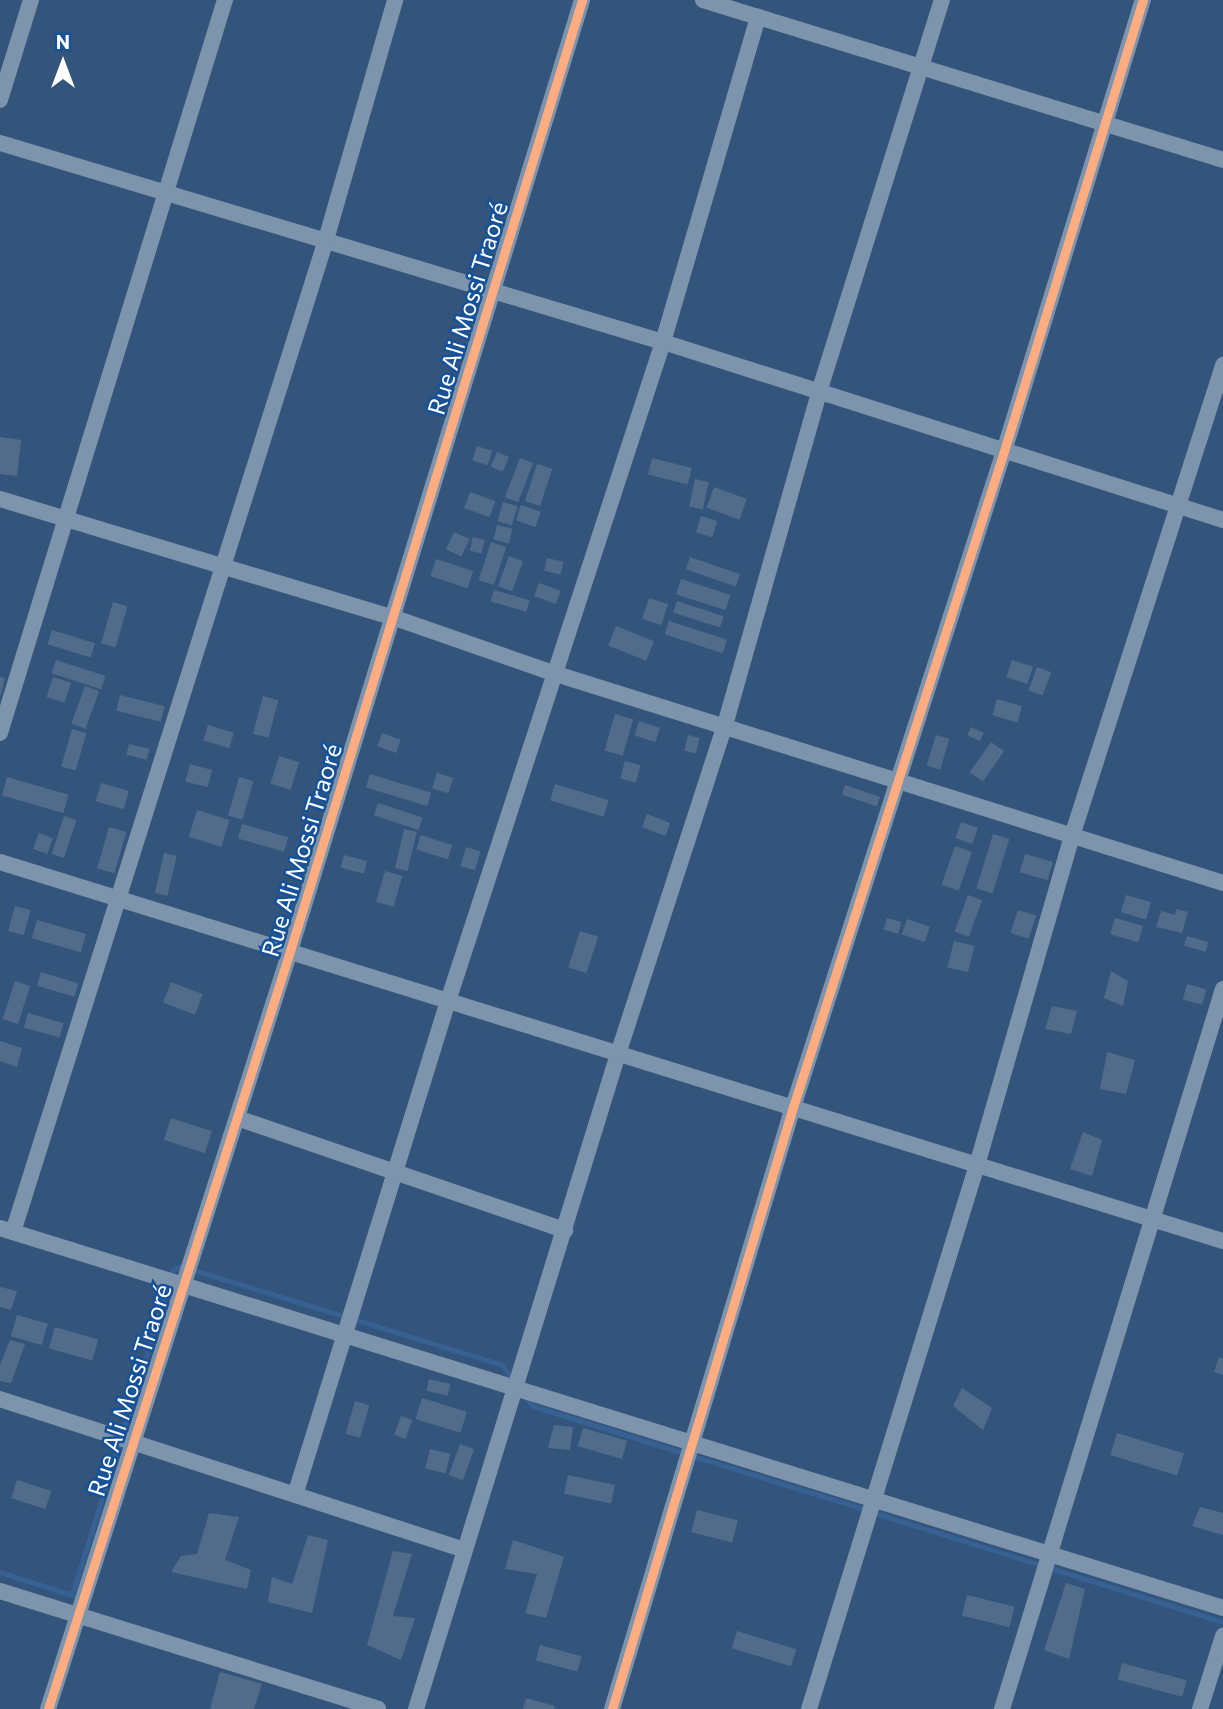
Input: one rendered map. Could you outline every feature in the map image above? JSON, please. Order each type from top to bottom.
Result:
[{"type":"street","points":[[0,100],[31,0]]},
{"type":"street","points":[[0,733],[64,517],[167,195],[225,0]]},
{"type":"street","points":[[395,0],[325,243],[119,899],[7,1230],[1223,1608]]},
{"type":"street","name":"Rue Ali Mossi Traoré","points":[[48,1709],[290,951],[582,0]]},
{"type":"street","points":[[703,0],[1223,160]]},
{"type":"street","points":[[416,1709],[463,1549],[618,1054],[725,725],[819,392],[942,0]]},
{"type":"street","points":[[612,1709],[694,1444],[793,1107],[1004,451],[1143,0]]},
{"type":"street","points":[[296,1492],[343,1335],[397,1174],[448,1001],[663,342],[758,17]]},
{"type":"street","points":[[0,143],[325,243],[493,290],[663,342],[1223,520]]},
{"type":"street","points":[[809,1709],[876,1500],[977,1165],[1072,836],[1223,365]]},
{"type":"street","points":[[0,499],[392,617],[553,673],[1223,883]]},
{"type":"street","points":[[0,862],[1223,1241]]},
{"type":"street","points":[[1002,1709],[1223,989]]},
{"type":"street","points":[[237,1118],[565,1230]]},
{"type":"street","points":[[0,1399],[133,1439],[463,1549]]},
{"type":"street","points":[[0,1591],[378,1709]]},
{"type":"street","points":[[1200,1709],[1223,1636]]},
{"type":"building","points":[[0,437],[21,440],[17,476],[0,474]]},
{"type":"building","points":[[477,446],[492,451],[488,465],[472,460]]},
{"type":"building","points":[[497,452],[509,457],[503,472],[491,467]]},
{"type":"building","points":[[520,458],[533,463],[518,502],[505,497]]},
{"type":"building","points":[[652,458],[692,468],[688,484],[648,474]]},
{"type":"building","points":[[537,464],[552,469],[540,506],[525,501]]},
{"type":"building","points":[[695,479],[709,482],[703,509],[689,506]]},
{"type":"building","points":[[714,487],[747,499],[739,520],[706,508]]},
{"type":"building","points":[[470,492],[495,501],[490,517],[464,508]]},
{"type":"building","points":[[503,502],[517,506],[512,525],[497,521]]},
{"type":"building","points":[[521,505],[541,512],[536,527],[516,520]]},
{"type":"building","points":[[701,516],[717,521],[712,537],[696,532]]},
{"type":"building","points":[[497,525],[513,529],[509,543],[493,540]]},
{"type":"building","points":[[454,532],[469,539],[461,556],[446,549]]},
{"type":"building","points":[[473,537],[485,540],[481,553],[470,551]]},
{"type":"building","points":[[491,542],[506,547],[494,585],[479,580]]},
{"type":"building","points":[[509,556],[523,561],[512,591],[498,586]]},
{"type":"building","points":[[690,557],[740,574],[736,587],[686,569]]},
{"type":"building","points":[[547,558],[564,562],[561,574],[544,571]]},
{"type":"building","points":[[436,559],[473,571],[468,588],[430,576]]},
{"type":"building","points":[[681,579],[730,595],[726,610],[676,594]]},
{"type":"building","points":[[539,583],[561,591],[556,604],[534,596]]},
{"type":"building","points":[[494,590],[530,600],[526,612],[491,602]]},
{"type":"building","points":[[649,598],[668,604],[661,625],[642,619]]},
{"type":"building","points":[[677,601],[724,616],[720,628],[673,612]]},
{"type":"building","points":[[113,602],[127,606],[116,647],[101,643]]},
{"type":"building","points":[[669,621],[727,640],[723,653],[665,634]]},
{"type":"building","points":[[616,626],[654,641],[646,661],[608,645]]},
{"type":"building","points":[[52,630],[95,643],[91,658],[48,644]]},
{"type":"building","points":[[56,660],[105,676],[101,689],[52,673]]},
{"type":"building","points":[[1012,660],[1033,667],[1027,684],[1006,677]]},
{"type":"building","points":[[1037,667],[1051,672],[1043,696],[1028,690]]},
{"type":"building","points":[[0,677],[5,678],[1,695],[0,694]]},
{"type":"building","points":[[53,677],[71,683],[65,703],[47,697]]},
{"type":"building","points":[[85,686],[99,691],[85,729],[71,724]]},
{"type":"building","points":[[120,695],[165,706],[161,722],[116,711]]},
{"type":"building","points":[[263,696],[278,700],[268,738],[253,734]]},
{"type":"building","points":[[997,699],[1022,706],[1017,723],[992,715]]},
{"type":"building","points":[[615,714],[633,719],[623,756],[605,751]]},
{"type":"building","points":[[639,721],[660,728],[655,742],[634,735]]},
{"type":"building","points":[[208,725],[234,733],[229,748],[203,740]]},
{"type":"building","points":[[971,727],[984,733],[980,741],[967,735]]},
{"type":"building","points":[[72,729],[86,733],[76,771],[61,766]]},
{"type":"building","points":[[382,733],[401,740],[396,753],[377,746]]},
{"type":"building","points":[[688,735],[700,738],[696,753],[684,751]]},
{"type":"building","points":[[936,735],[949,739],[940,770],[927,766]]},
{"type":"building","points":[[991,742],[1004,751],[983,781],[970,772]]},
{"type":"building","points":[[129,744],[149,749],[147,760],[126,755]]},
{"type":"building","points":[[279,756],[299,762],[291,790],[271,784]]},
{"type":"building","points":[[625,761],[640,765],[636,783],[620,778]]},
{"type":"building","points":[[190,764],[212,770],[208,787],[185,781]]},
{"type":"building","points":[[437,773],[453,778],[449,793],[432,788]]},
{"type":"building","points":[[370,774],[431,793],[427,806],[366,787]]},
{"type":"building","points":[[7,777],[69,795],[63,813],[2,795]]},
{"type":"building","points":[[239,777],[253,781],[242,820],[228,815]]},
{"type":"building","points":[[101,783],[129,791],[124,809],[96,801]]},
{"type":"building","points":[[555,784],[609,800],[604,817],[550,800]]},
{"type":"building","points":[[845,785],[880,797],[877,807],[842,794]]},
{"type":"building","points":[[378,803],[423,818],[419,830],[374,815]]},
{"type":"building","points":[[197,810],[230,820],[221,847],[189,837]]},
{"type":"building","points":[[647,814],[670,823],[665,836],[642,827]]},
{"type":"building","points":[[64,816],[76,820],[64,858],[52,854]]},
{"type":"building","points":[[961,822],[978,828],[972,844],[955,838]]},
{"type":"building","points":[[242,824],[288,837],[284,852],[238,838]]},
{"type":"building","points":[[109,827],[126,832],[114,873],[97,868]]},
{"type":"building","points":[[404,829],[417,832],[408,871],[395,868]]},
{"type":"building","points":[[39,833],[53,838],[47,854],[33,849]]},
{"type":"building","points":[[993,834],[1009,839],[993,893],[976,889]]},
{"type":"building","points":[[421,835],[452,845],[448,859],[416,849]]},
{"type":"building","points":[[955,846],[972,852],[959,891],[942,885]]},
{"type":"building","points":[[466,847],[480,851],[475,870],[460,866]]},
{"type":"building","points":[[164,853],[177,856],[167,896],[155,893]]},
{"type":"building","points":[[1025,854],[1053,862],[1048,880],[1020,872]]},
{"type":"building","points":[[344,855],[367,861],[364,874],[341,868]]},
{"type":"building","points":[[385,871],[402,876],[393,907],[376,902]]},
{"type":"building","points":[[968,895],[982,900],[969,937],[955,932]]},
{"type":"building","points":[[1126,895],[1151,902],[1146,919],[1121,912]]},
{"type":"building","points":[[15,906],[30,910],[24,935],[8,931]]},
{"type":"building","points":[[1176,909],[1188,912],[1182,933],[1156,927],[1161,911],[1175,915]]},
{"type":"building","points":[[1018,910],[1036,916],[1029,939],[1011,933]]},
{"type":"building","points":[[887,918],[901,922],[898,934],[884,930]]},
{"type":"building","points":[[1115,918],[1143,926],[1138,942],[1110,934]]},
{"type":"building","points":[[907,919],[930,927],[924,942],[902,934]]},
{"type":"building","points":[[37,920],[86,934],[81,952],[32,938]]},
{"type":"building","points":[[580,931],[598,937],[586,973],[568,967]]},
{"type":"building","points":[[1187,936],[1208,942],[1205,952],[1184,946]]},
{"type":"building","points":[[954,941],[974,946],[968,972],[947,967]]},
{"type":"building","points":[[1111,971],[1128,981],[1123,1006],[1104,998]]},
{"type":"building","points":[[41,972],[78,983],[74,997],[37,985]]},
{"type":"building","points":[[15,981],[30,986],[18,1024],[3,1019]]},
{"type":"building","points":[[171,982],[203,994],[195,1015],[163,1003]]},
{"type":"building","points":[[1187,984],[1206,989],[1202,1005],[1183,999]]},
{"type":"building","points":[[1052,1006],[1077,1011],[1071,1034],[1045,1029]]},
{"type":"building","points":[[28,1013],[64,1023],[59,1038],[24,1027]]},
{"type":"building","points":[[0,1041],[22,1048],[17,1067],[0,1061]]},
{"type":"building","points":[[1107,1052],[1135,1060],[1126,1094],[1100,1089]]},
{"type":"building","points":[[171,1118],[212,1131],[205,1153],[164,1140]]},
{"type":"building","points":[[1083,1132],[1102,1140],[1092,1176],[1070,1169]]},
{"type":"building","points":[[0,1287],[17,1291],[11,1310],[0,1307]]},
{"type":"building","points":[[17,1315],[48,1324],[42,1345],[11,1336]]},
{"type":"building","points":[[55,1327],[98,1339],[92,1361],[49,1348]]},
{"type":"building","points":[[10,1340],[25,1344],[11,1383],[0,1381],[0,1365]]},
{"type":"building","points":[[1219,1357],[1223,1359],[1223,1375],[1214,1372]]},
{"type":"building","points":[[429,1379],[450,1384],[448,1396],[426,1391]]},
{"type":"building","points":[[962,1388],[992,1408],[983,1430],[953,1406]]},
{"type":"building","points":[[422,1398],[467,1412],[461,1433],[416,1419]]},
{"type":"building","points":[[355,1401],[369,1405],[360,1438],[346,1434]]},
{"type":"building","points":[[401,1416],[412,1420],[405,1439],[394,1435]]},
{"type":"building","points":[[554,1425],[573,1427],[570,1450],[548,1448]]},
{"type":"building","points":[[583,1428],[627,1441],[622,1459],[578,1446]]},
{"type":"building","points":[[1117,1433],[1184,1453],[1177,1475],[1110,1455]]},
{"type":"building","points":[[460,1444],[474,1449],[463,1480],[449,1475]]},
{"type":"building","points":[[430,1449],[450,1454],[446,1473],[425,1468]]},
{"type":"building","points":[[568,1475],[615,1485],[611,1504],[564,1494]]},
{"type":"building","points":[[17,1480],[51,1491],[45,1509],[11,1498]]},
{"type":"building","points":[[1200,1507],[1223,1513],[1223,1535],[1192,1526]]},
{"type":"building","points":[[697,1510],[738,1520],[732,1542],[691,1532]]},
{"type":"building","points":[[209,1513],[239,1517],[225,1560],[251,1570],[247,1589],[171,1572],[181,1556],[197,1554]]},
{"type":"building","points":[[308,1535],[328,1540],[312,1613],[268,1602],[272,1577],[292,1584]]},
{"type":"building","points":[[513,1540],[564,1557],[546,1618],[525,1613],[537,1574],[505,1569]]},
{"type":"building","points":[[393,1551],[412,1554],[393,1616],[415,1618],[401,1660],[367,1645]]},
{"type":"building","points":[[1066,1583],[1085,1589],[1069,1659],[1044,1650]]},
{"type":"building","points":[[967,1595],[1015,1607],[1009,1627],[962,1615]]},
{"type":"building","points":[[737,1631],[796,1649],[791,1666],[732,1648]]},
{"type":"building","points":[[540,1645],[582,1656],[577,1672],[536,1660]]},
{"type":"building","points":[[1122,1663],[1187,1680],[1182,1697],[1118,1679]]},
{"type":"building","points":[[220,1672],[262,1684],[254,1709],[210,1709]]},
{"type":"building","points":[[526,1698],[555,1706],[554,1709],[523,1709]]},
{"type":"waterway","points":[[0,1572],[72,1595],[172,1271],[181,1266],[502,1365],[514,1380]]},
{"type":"waterway","points":[[525,1396],[533,1406],[867,1510]]},
{"type":"waterway","points":[[875,1513],[1223,1622]]},
{"type":"cycle path","points":[[48,1709],[290,951],[582,0]]},
{"type":"cycle path","points":[[612,1709],[793,1107],[1004,451],[1143,0]]}]
